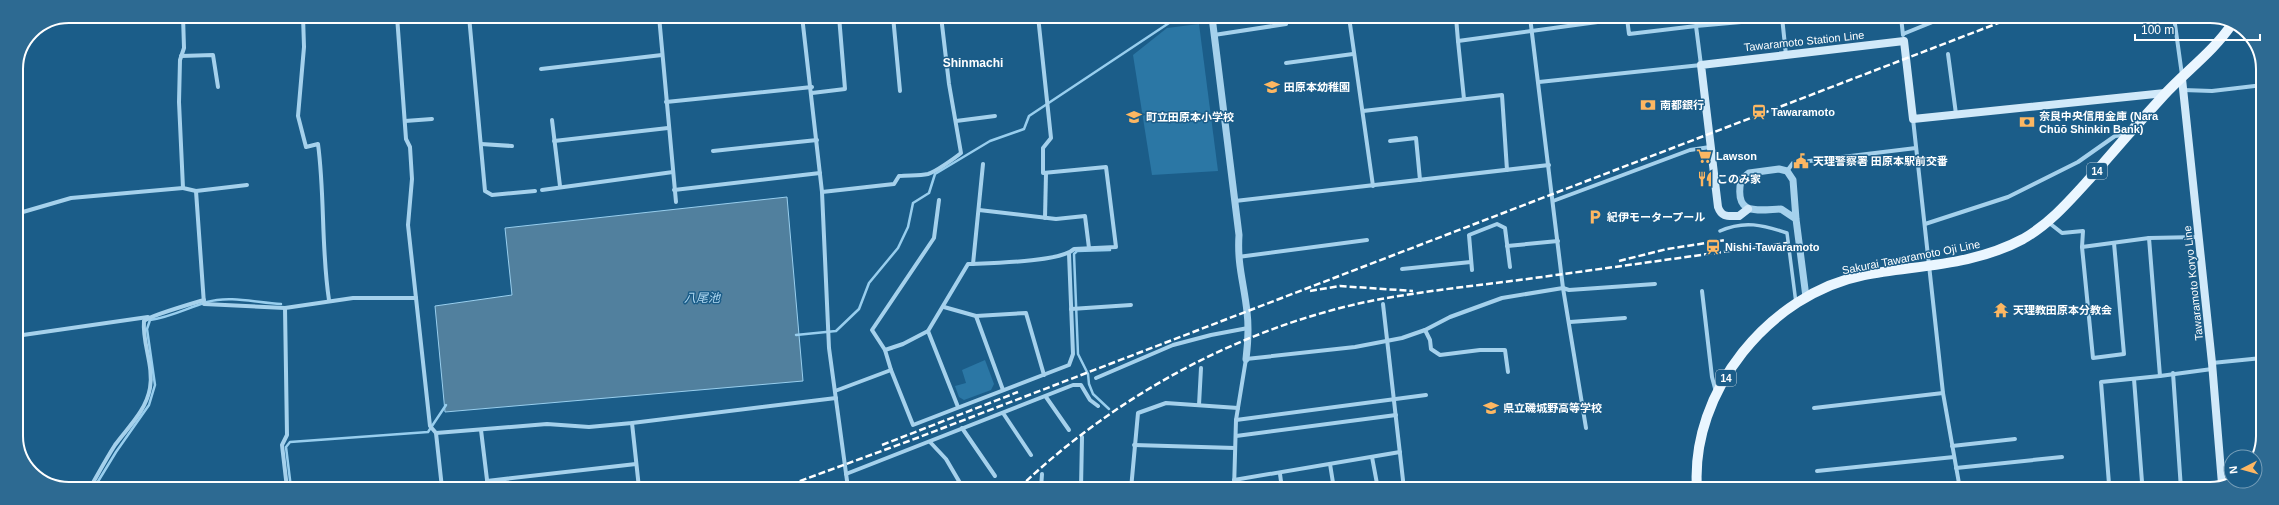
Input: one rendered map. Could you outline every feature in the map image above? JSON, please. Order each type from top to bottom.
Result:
[{"type":"main road","name":"Sakurai Tawaramoto Oji Line","points":[[1698,482],[1699,454],[1707,417],[1716,395],[1730,369],[1760,332],[1806,297],[1841,282],[1864,275],[1982,257],[2006,248],[2048,222],[2062,210],[2166,93],[2195,68],[2230,27]]},
{"type":"main road","name":"Tawaramoto Station Line","points":[[1701,64],[1786,55],[1903,38]]},
{"type":"main road","points":[[1903,38],[1913,118],[2166,93]]},
{"type":"main road","points":[[1701,64],[1718,207],[1721,214],[1725,216],[1739,216],[1748,209]]},
{"type":"main road","name":"Tawaramoto Koryo Line","points":[[2182,79],[2213,366],[2222,480]]},
{"type":"street","points":[[182,23],[184,48],[181,56],[179,102],[183,188]]},
{"type":"street","points":[[303,23],[304,47],[298,116],[306,146],[318,144],[323,182],[324,268],[329,300]]},
{"type":"street","points":[[397,23],[404,122],[406,139],[410,146],[412,179],[408,225],[430,426],[436,433],[441,482]]},
{"type":"street","points":[[470,23],[485,191],[492,195],[535,191]]},
{"type":"street","points":[[660,23],[676,202]]},
{"type":"street","points":[[803,23],[812,87],[822,192],[829,348],[847,482]]},
{"type":"street","points":[[812,93],[845,89],[840,23]]},
{"type":"street","points":[[894,23],[900,91]]},
{"type":"street","points":[[822,192],[894,184],[899,176],[930,173],[961,153],[942,23]]},
{"type":"street","points":[[1039,23],[1051,138],[1043,148],[1043,173],[1046,173],[1045,218]]},
{"type":"street","points":[[1213,23],[1238,234],[1238,257],[1248,328],[1246,359],[1236,420],[1234,480],[1280,474],[1400,452]]},
{"type":"street","points":[[1214,35],[1286,23]]},
{"type":"street","points":[[1350,23],[1353,54],[1374,186]]},
{"type":"street","points":[[1456,23],[1464,99]]},
{"type":"street","points":[[1531,23],[1563,288],[1570,322],[1586,428]]},
{"type":"street","points":[[1458,41],[1593,23]]},
{"type":"street","points":[[1628,23],[1629,34],[1730,23]]},
{"type":"street","points":[[1783,23],[1786,55]]},
{"type":"street","points":[[1902,23],[1903,38],[1933,23]]},
{"type":"street","points":[[2175,23],[2182,79]]},
{"type":"street","points":[[1539,82],[1701,64],[1696,26]]},
{"type":"street","points":[[1286,63],[1353,54]]},
{"type":"street","points":[[1948,54],[1956,114]]},
{"type":"street","points":[[181,56],[213,55],[218,87]]},
{"type":"street","points":[[540,69],[662,55]]},
{"type":"street","points":[[2183,90],[2212,91],[2256,85]]},
{"type":"street","points":[[666,102],[812,87]]},
{"type":"street","points":[[1363,111],[1502,95],[1507,170]]},
{"type":"street","points":[[956,121],[995,116]]},
{"type":"street","points":[[1913,118],[1943,393],[1959,482]]},
{"type":"street","points":[[404,122],[432,120]]},
{"type":"street","points":[[552,120],[560,186]]},
{"type":"street","points":[[554,141],[668,128]]},
{"type":"street","points":[[1925,224],[2008,197],[2078,162],[2115,136],[2129,134]]},
{"type":"street","points":[[1390,141],[1416,138],[1420,180]]},
{"type":"street","points":[[713,150],[817,140]]},
{"type":"street","points":[[481,144],[512,146]]},
{"type":"street","points":[[1553,201],[1690,150],[1710,147]]},
{"type":"street","points":[[1787,171],[1793,163],[1916,148]]},
{"type":"street","points":[[973,264],[983,164]]},
{"type":"street","points":[[1234,201],[1549,165]]},
{"type":"street","points":[[885,350],[903,344],[928,331],[944,307],[968,264],[1028,260],[1069,254],[1074,249],[1116,247],[1106,167],[1046,173]]},
{"type":"street","points":[[1796,219],[1781,209],[1752,211],[1748,209],[1740,198],[1739,188],[1741,180],[1744,176],[1749,173],[1779,169],[1787,171],[1793,180],[1796,219],[1806,297]]},
{"type":"street","points":[[542,190],[560,186],[673,172]]},
{"type":"street","points":[[674,190],[820,173]]},
{"type":"street","points":[[23,212],[71,198],[183,188],[196,191],[247,184]]},
{"type":"street","points":[[196,191],[204,304],[285,308],[329,300],[416,298]]},
{"type":"street","points":[[939,200],[934,238],[872,330],[885,350],[891,370],[913,425],[1069,365],[1073,354],[1075,309],[1069,254]]},
{"type":"street","points":[[979,210],[1056,219],[1085,216],[1089,248]]},
{"type":"street","points":[[2048,222],[2062,233],[2083,231],[2082,247],[2093,358],[2124,354],[2114,243]]},
{"type":"street","points":[[1472,270],[1469,235],[1497,224],[1504,228],[1510,267]]},
{"type":"street","points":[[1720,231],[1727,228],[1762,224],[1787,234],[1796,304]]},
{"type":"street","points":[[2082,247],[2150,238],[2198,237]]},
{"type":"street","points":[[2150,238],[2160,376]]},
{"type":"street","points":[[1238,257],[1367,240]]},
{"type":"street","points":[[1507,246],[1558,241]]},
{"type":"street","points":[[1402,269],[1472,262]]},
{"type":"street","points":[[1246,359],[1387,342],[1425,330],[1450,317],[1502,298],[1563,288],[1569,290],[1656,284]]},
{"type":"street","points":[[1702,291],[1712,377],[1716,395]]},
{"type":"street","points":[[23,335],[148,317],[167,313],[204,300]]},
{"type":"street","points":[[1383,304],[1403,482]]},
{"type":"street","points":[[1075,309],[1131,305]]},
{"type":"street","points":[[944,307],[976,316],[1026,313],[1044,375]]},
{"type":"street","points":[[285,308],[287,435],[282,444],[286,482]]},
{"type":"street","points":[[976,316],[1003,390]]},
{"type":"street","points":[[94,482],[115,446],[139,414],[148,398],[150,378],[144,321],[148,317]]},
{"type":"street","points":[[1570,322],[1625,318]]},
{"type":"street","points":[[1096,378],[1173,345],[1211,335],[1248,328]]},
{"type":"street","points":[[1425,330],[1430,340],[1431,349],[1440,355],[1480,350],[1505,350],[1508,372]]},
{"type":"street","points":[[928,331],[958,407]]},
{"type":"street","points":[[2109,482],[2101,382],[2160,376],[2256,359]]},
{"type":"street","points":[[1199,405],[1201,368]]},
{"type":"street","points":[[835,391],[891,370]]},
{"type":"street","points":[[2173,373],[2181,482]]},
{"type":"street","points":[[2134,379],[2142,482]]},
{"type":"street","points":[[846,474],[930,442],[962,428],[1046,397],[1073,385],[1081,385],[1090,400],[1098,406]]},
{"type":"street","points":[[1814,408],[1943,393]]},
{"type":"street","points":[[1236,420],[1426,395]]},
{"type":"street","points":[[1046,397],[1069,430]]},
{"type":"street","points":[[436,433],[547,424],[588,427],[836,398]]},
{"type":"street","points":[[1131,482],[1138,413],[1166,403],[1238,408]]},
{"type":"street","points":[[1003,413],[1031,456]]},
{"type":"street","points":[[1236,436],[1396,416]]},
{"type":"street","points":[[632,423],[638,482]]},
{"type":"street","points":[[962,428],[995,476]]},
{"type":"street","points":[[481,430],[487,482],[636,464]]},
{"type":"street","points":[[1081,482],[1082,437]]},
{"type":"street","points":[[1952,446],[2015,439]]},
{"type":"street","points":[[930,442],[946,459],[959,482]]},
{"type":"street","points":[[1134,445],[1235,448]]},
{"type":"street","points":[[1372,457],[1377,482]]},
{"type":"street","points":[[1817,471],[1954,457]]},
{"type":"street","points":[[1956,468],[2062,457]]},
{"type":"street","points":[[1330,464],[1333,482]]},
{"type":"street","points":[[1041,482],[1042,474]]},
{"type":"street","points":[[1280,474],[1281,482]]},
{"type":"shaded area","points":[[1199,24],[1218,171],[1152,175],[1133,55],[1167,28]]},
{"type":"shaded area","points":[[985,360],[994,384],[991,390],[964,400],[959,397],[955,386],[966,383],[962,370]]},
{"type":"water","name":"八尾池","points":[[787,197],[803,381],[445,412],[435,306],[512,295],[505,228]]},
{"type":"waterway","points":[[796,335],[836,331],[859,309],[869,283],[898,248],[908,227],[913,203],[929,193],[935,174],[990,141],[1024,129],[1029,116],[1169,23]]},
{"type":"waterway","points":[[1109,409],[1093,394],[1089,384],[1088,374],[1078,354],[1074,254],[1077,251],[1110,250]]},
{"type":"waterway","points":[[98,482],[116,452],[149,405],[155,385],[147,329],[150,320],[165,317],[200,304],[216,300],[234,299],[281,304]]},
{"type":"waterway","points":[[290,482],[286,447],[290,442],[428,432],[446,405]]},
{"type":"railway","points":[[797,482],[917,438],[1998,23]]},
{"type":"railway","points":[[1619,261],[1667,249],[1726,240]]},
{"type":"railway","points":[[1026,482],[1057,454],[1098,422],[1141,393],[1186,368],[1233,345],[1282,326],[1331,310],[1402,295],[1787,243]]},
{"type":"railway","points":[[1310,291],[1340,286],[1413,291]]},
{"type":"railway","points":[[882,445],[1018,392]]},
{"type":"place","name":"田原本幼稚園","points":[[1272,87]]},
{"type":"place","name":"南都銀行","points":[[1648,105]]},
{"type":"place","name":"Tawaramoto","points":[[1759,112]]},
{"type":"place","name":"町立田原本小学校","points":[[1134,117]]},
{"type":"place","name":"奈良中央信用金庫 (Nara Chūō Shinkin Bank)","points":[[2027,122]]},
{"type":"place","name":"Lawson","points":[[1704,156]]},
{"type":"place","name":"天理警察署 田原本駅前交番","points":[[1801,161]]},
{"type":"place","name":"このみ家","points":[[1705,179]]},
{"type":"place","name":"紀伊モータープール","points":[[1595,217]]},
{"type":"place","name":"Nishi-Tawaramoto","points":[[1713,247]]},
{"type":"place","name":"天理教田原本分教会","points":[[2001,310]]},
{"type":"place","name":"県立磯城野高等学校","points":[[1491,408]]},
{"type":"district","name":"Shinmachi","points":[[973,63]]}]
